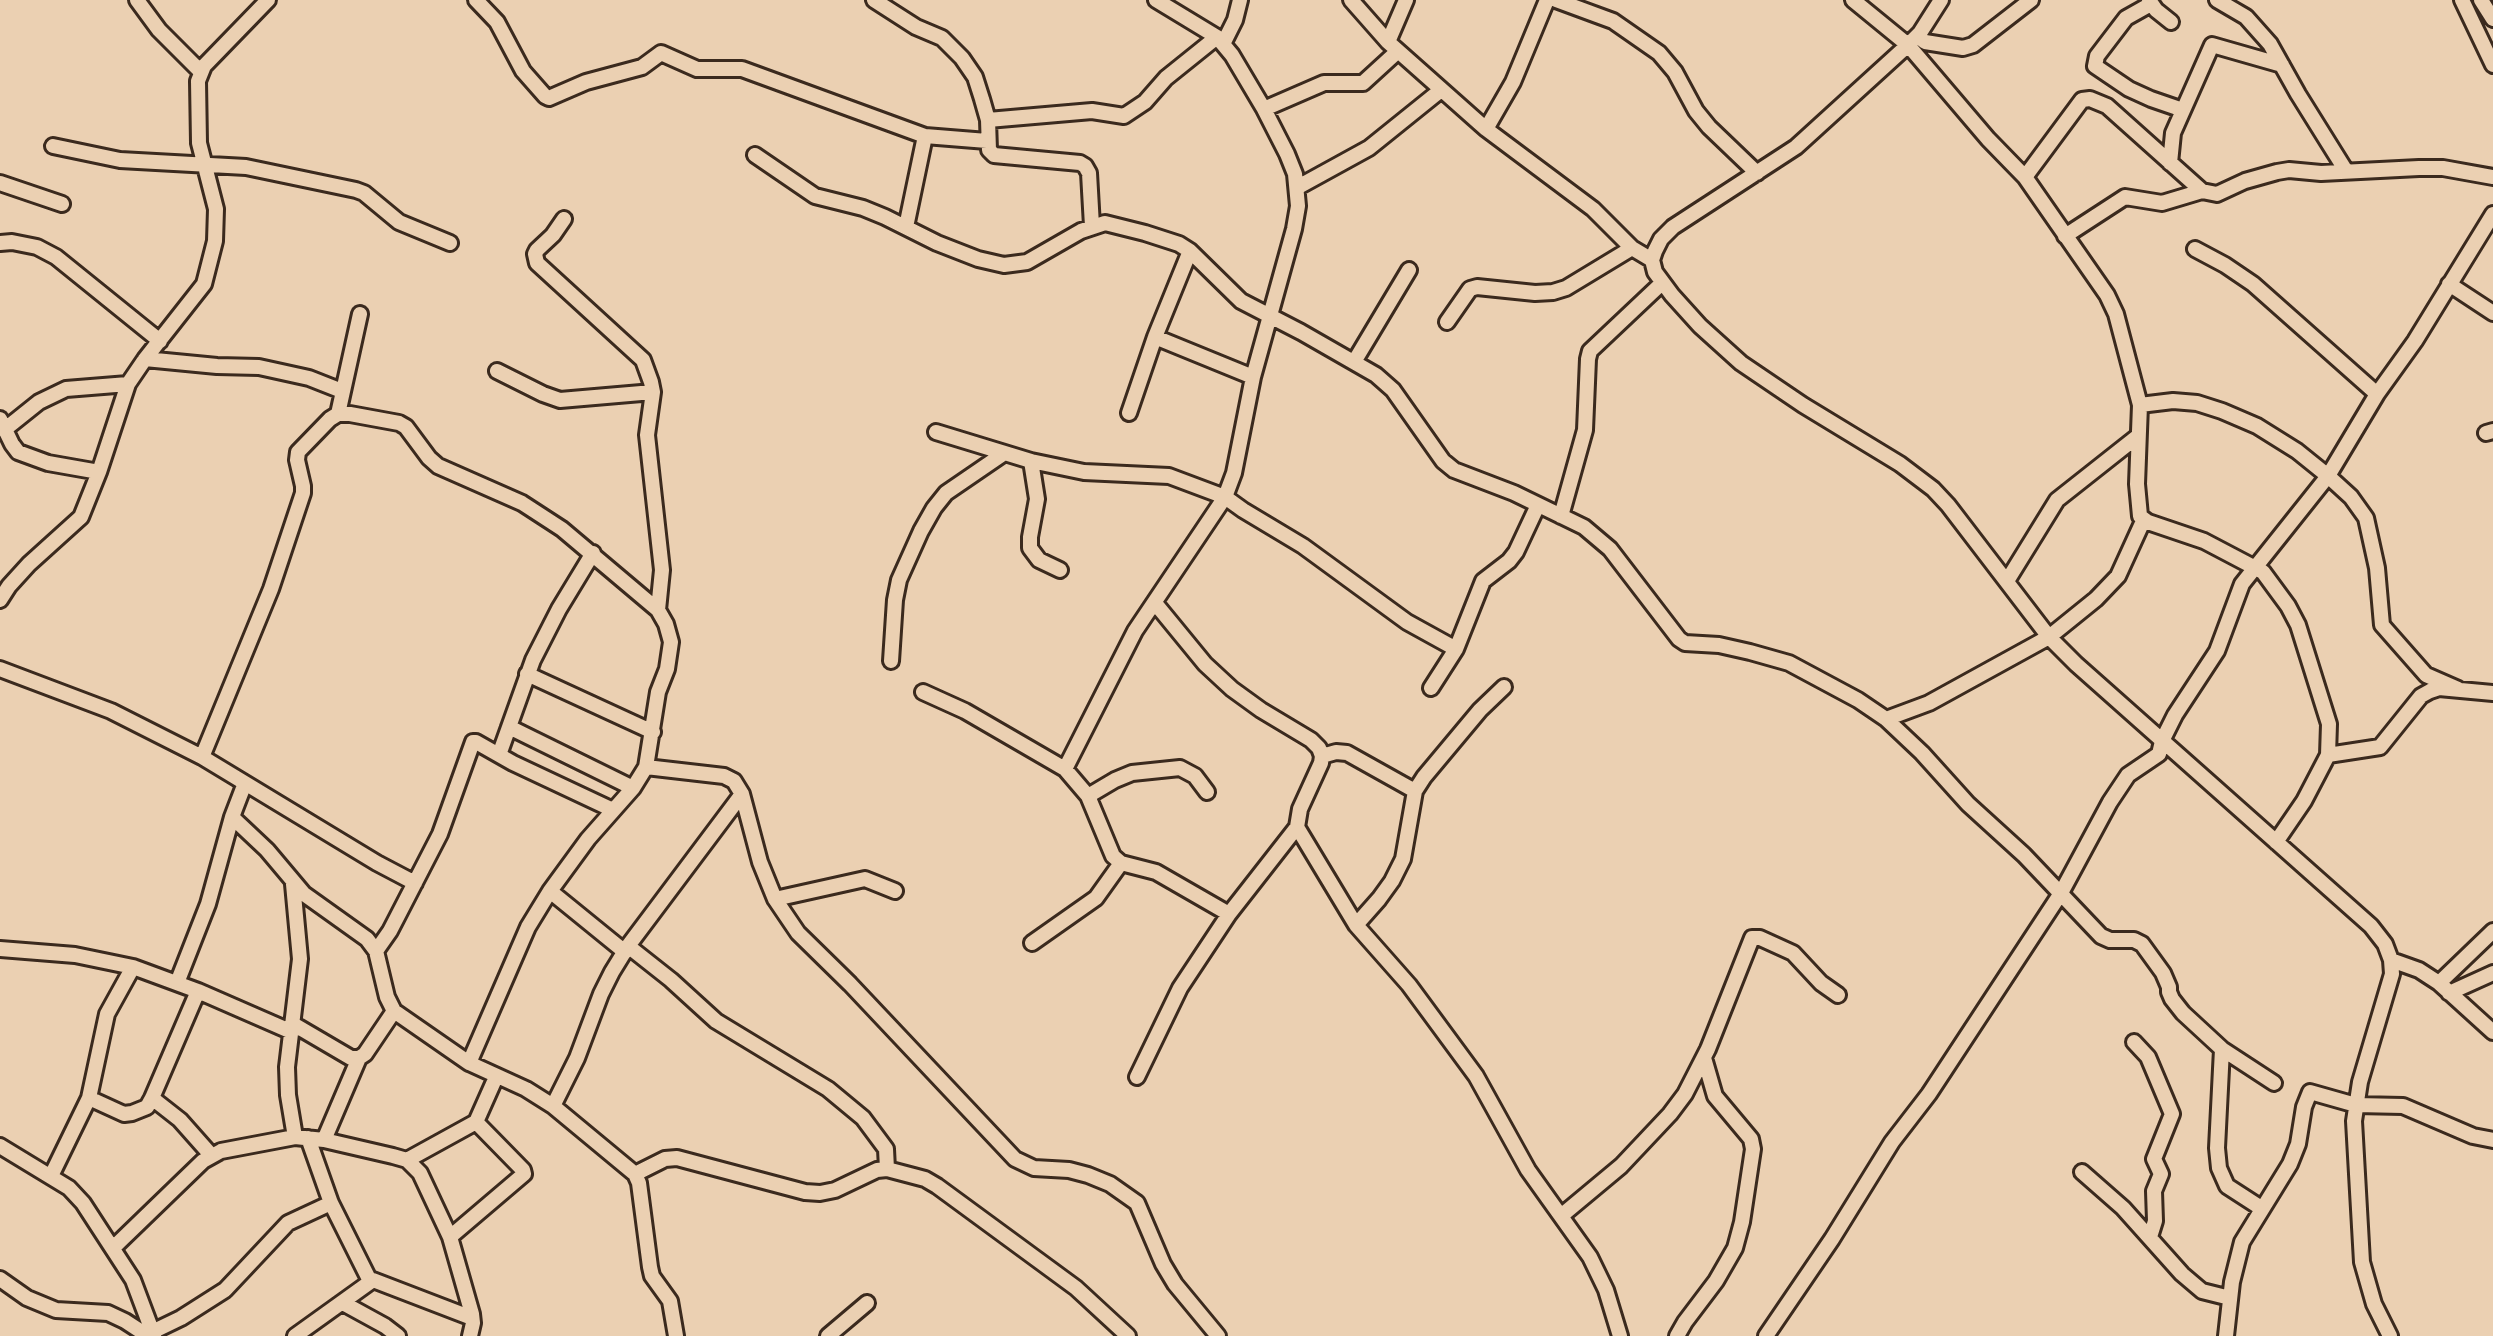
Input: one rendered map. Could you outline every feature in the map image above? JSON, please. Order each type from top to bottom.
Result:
[{"type":"street","points":[[137,0],[159,30],[201,72]]},
{"type":"street","points":[[0,600],[29,564],[81,517],[128,384],[204,284],[215,241],[216,209],[199,143],[198,81],[201,72],[268,0]]},
{"type":"street","points":[[476,0],[497,22],[523,71],[549,98],[586,82],[642,67],[661,53],[697,69],[742,69],[925,136],[987,141]]},
{"type":"street","points":[[874,0],[916,27],[942,38],[962,58],[975,77],[988,120],[989,150],[1000,157],[1080,163],[1085,166],[1089,173],[1092,226]]},
{"type":"street","points":[[1065,769],[1135,631],[1225,497],[1234,473],[1253,377],[1294,229],[1298,187],[1295,174],[1264,109],[1220,40],[1156,0]]},
{"type":"street","points":[[988,120],[1092,111],[1124,116],[1145,102],[1166,78],[1220,40],[1235,20],[1240,0]]},
{"type":"street","points":[[1351,0],[1393,46],[1486,129],[1593,209],[1632,248],[1652,260]]},
{"type":"street","points":[[1264,109],[1324,83],[1363,83],[1393,46],[1406,0]]},
{"type":"street","points":[[1486,129],[1513,82],[1547,0]]},
{"type":"street","points":[[1556,0],[1613,21],[1659,53],[1675,72],[1696,111],[1709,127],[1757,173]]},
{"type":"street","points":[[1853,0],[1913,40],[1988,139],[2025,177],[2107,295],[2116,314],[2140,405],[2139,512],[2144,519],[2204,541],[2255,567],[2268,578],[2298,625],[2329,724],[2328,755],[2304,801],[2276,842]]},
{"type":"street","points":[[1941,0],[1913,40],[1796,147],[1673,227],[1661,239],[1652,260],[1655,272],[1700,326],[1741,363],[1900,464],[1933,489],[2049,637],[2371,926],[2385,944],[2392,974],[2364,1067],[2356,1105],[2354,1141],[2362,1262],[2374,1304],[2390,1336]]},
{"type":"street","points":[[1913,40],[1963,48],[1973,45],[2031,0]]},
{"type":"street","points":[[2217,0],[2246,17],[2270,44],[2346,171]]},
{"type":"street","points":[[2462,0],[2493,65]]},
{"type":"street","points":[[2481,0],[2493,19]]},
{"type":"street","points":[[2171,22],[2150,2],[2126,18],[2097,56],[2095,66],[2140,94],[2183,110]]},
{"type":"street","points":[[2170,163],[2173,133],[2212,45],[2282,65]]},
{"type":"street","points":[[1298,187],[1369,148],[1441,90]]},
{"type":"street","points":[[2025,177],[2082,100],[2090,99],[2107,106],[2202,191]]},
{"type":"street","points":[[906,227],[925,136]]},
{"type":"street","points":[[53,146],[120,160],[246,167],[356,190],[399,222],[450,243]]},
{"type":"street","points":[[755,155],[815,196],[863,208],[937,243],[978,259],[1004,265],[1027,262],[1052,246],[1092,226],[1105,223],[1166,239],[1190,251],[1241,301],[1376,375],[1393,390],[1443,461],[1454,470],[1514,493],[1584,527],[1610,549],[1679,639],[1685,643],[1719,645],[1789,663],[1848,694],[1886,719],[2105,939],[2128,938],[2142,944],[2163,973],[2172,999],[2183,1013],[2222,1049],[2274,1083]]},
{"type":"street","points":[[2065,236],[2125,197],[2162,203],[2202,191],[2217,194],[2260,176],[2289,170],[2321,173],[2443,168],[2493,177]]},
{"type":"street","points":[[0,183],[62,204]]},
{"type":"street","points":[[1766,1336],[1832,1239],[1892,1142],[1929,1094],[2061,893],[2128,775],[2159,754],[2175,715],[2217,651],[2242,584],[2328,476],[2493,214]]},
{"type":"street","points":[[564,219],[537,250],[537,263],[643,360],[653,392],[647,435],[662,570],[658,610]]},
{"type":"street","points":[[0,243],[37,247],[56,257],[160,341]]},
{"type":"street","points":[[1447,322],[1470,289],[1553,292],[1566,288],[1632,248]]},
{"type":"street","points":[[2195,249],[2253,284],[2377,394]]},
{"type":"street","points":[[1129,413],[1155,337],[1190,251]]},
{"type":"street","points":[[1354,362],[1409,270]]},
{"type":"street","points":[[1561,516],[1585,430],[1590,351],[1662,283]]},
{"type":"street","points":[[2449,284],[2493,313]]},
{"type":"street","points":[[338,414],[360,314]]},
{"type":"street","points":[[1155,337],[1253,377]]},
{"type":"street","points":[[145,359],[259,367],[309,378],[342,391]]},
{"type":"street","points":[[497,371],[560,400],[653,392]]},
{"type":"street","points":[[99,472],[48,463],[18,452],[2,425],[66,389],[128,384]]},
{"type":"street","points":[[2140,405],[2173,401],[2197,403],[2222,411],[2257,426],[2297,451],[2328,476],[2351,497],[2366,518],[2377,568],[2382,625],[2426,675],[2458,689]]},
{"type":"street","points":[[202,757],[271,589],[303,493],[298,452],[338,414],[399,423],[406,427],[438,466],[522,503],[562,529],[658,610],[671,642],[667,669],[658,692],[646,767],[633,788],[588,839],[528,927],[469,1063]]},
{"type":"street","points":[[936,432],[1003,454],[1084,472],[1169,476],[1225,497],[1303,546],[1407,622],[1456,649]]},
{"type":"street","points":[[2007,581],[2057,500],[2138,436]]},
{"type":"street","points":[[891,661],[899,580],[921,531],[946,493],[1003,454]]},
{"type":"street","points":[[1031,461],[1037,499],[1030,548],[1039,560],[1060,570]]},
{"type":"street","points":[[1431,688],[1456,649],[1483,581],[1516,552],[1538,505]]},
{"type":"street","points":[[1886,719],[1929,703],[2049,637],[2096,599],[2118,576],[2144,519]]},
{"type":"street","points":[[499,755],[527,674],[559,609],[593,553]]},
{"type":"street","points":[[1137,1077],[1180,988],[1229,914],[1297,827],[1300,809],[1322,756],[1311,740],[1232,689],[1205,664],[1155,603]]},
{"type":"street","points":[[0,669],[111,711],[202,757],[415,883]]},
{"type":"street","points":[[527,674],[653,732]]},
{"type":"street","points":[[1356,925],[1379,899],[1403,859],[1415,791],[1480,710],[1504,687]]},
{"type":"street","points":[[2328,755],[2380,747],[2421,696],[2439,688],[2493,693]]},
{"type":"street","points":[[923,692],[965,711],[1065,769],[1088,796],[1113,856],[1121,863],[1156,872],[1229,914]]},
{"type":"street","points":[[509,727],[633,788]]},
{"type":"street","points":[[376,951],[390,931],[440,834],[471,745],[476,742],[613,810]]},
{"type":"street","points":[[1322,756],[1347,753],[1415,791]]},
{"type":"street","points":[[646,767],[724,776],[734,781],[742,794],[760,862],[775,899],[798,933],[1015,1159],[1034,1168],[1069,1170],[1088,1175],[1110,1184],[1137,1203],[1175,1284],[1218,1336]]},
{"type":"street","points":[[1088,796],[1132,773],[1180,768],[1195,776],[1207,792]]},
{"type":"street","points":[[177,983],[208,904],[232,817],[245,783]]},
{"type":"street","points":[[553,1106],[577,1058],[601,994],[626,949],[742,794]]},
{"type":"street","points":[[232,817],[267,850],[293,884],[357,930],[376,951],[387,997],[394,1011],[469,1063],[526,1089],[553,1106],[635,1174],[639,1183],[652,1276],[670,1301],[676,1336]]},
{"type":"street","points":[[1297,827],[1356,925],[1409,985],[1476,1076],[1528,1170],[1590,1257],[1606,1290],[1620,1336]]},
{"type":"street","points":[[1032,943],[1096,898],[1121,863]]},
{"type":"street","points":[[775,899],[865,879],[895,891]]},
{"type":"street","points":[[293,884],[300,959],[287,1081],[331,1203],[370,1281]]},
{"type":"street","points":[[550,891],[671,980],[716,1021],[828,1089],[863,1118],[882,1141],[886,1149],[887,1169]]},
{"type":"street","points":[[2444,988],[2493,931]]},
{"type":"street","points":[[1561,1216],[1621,1166],[1685,1094],[1704,1058],[1752,938],[1760,938],[1793,953],[1821,983],[1838,995]]},
{"type":"street","points":[[0,949],[75,955],[133,967],[292,1028],[351,1058],[359,1058]]},
{"type":"street","points":[[2391,960],[2419,970],[2493,1032]]},
{"type":"street","points":[[51,1176],[89,1098],[107,1014],[133,967]]},
{"type":"street","points":[[2444,988],[2493,973]]},
{"type":"street","points":[[89,1098],[124,1114],[147,1107],[198,991]]},
{"type":"street","points":[[309,1138],[359,1058],[365,1054],[394,1011]]},
{"type":"street","points":[[2134,1042],[2148,1057],[2172,1114],[2154,1159],[2161,1174],[2154,1191],[2155,1221],[2150,1237]]},
{"type":"street","points":[[2222,1049],[2217,1148],[2219,1168],[2227,1186],[2261,1208]]},
{"type":"street","points":[[1677,1336],[1735,1248],[1753,1149],[1751,1139],[1715,1096],[1704,1058]]},
{"type":"street","points":[[407,1160],[476,1122],[496,1077]]},
{"type":"street","points":[[2226,1336],[2230,1298],[2242,1242],[2294,1154],[2310,1092],[2356,1105],[2403,1106],[2473,1136],[2493,1140]]},
{"type":"street","points":[[152,1098],[180,1120],[211,1155]]},
{"type":"street","points":[[450,1237],[524,1174],[476,1122]]},
{"type":"street","points":[[113,1248],[211,1155],[247,1144],[309,1138],[407,1160],[420,1173],[450,1237],[472,1318],[470,1336]]},
{"type":"street","points":[[0,1146],[69,1188],[83,1203],[133,1280],[151,1335]]},
{"type":"street","points":[[635,1174],[665,1159],[677,1158],[805,1192],[835,1190],[877,1170],[887,1169],[925,1179],[1076,1288],[1128,1336]]},
{"type":"street","points":[[2082,1172],[2102,1187],[2182,1274],[2202,1291],[2230,1298]]},
{"type":"street","points":[[151,1335],[225,1290],[288,1223],[331,1203]]},
{"type":"street","points":[[0,1279],[27,1298],[56,1310],[108,1313],[151,1335]]},
{"type":"street","points":[[295,1336],[373,1280],[472,1318]]},
{"type":"street","points":[[343,1303],[398,1336]]},
{"type":"street","points":[[828,1336],[867,1303]]}]
